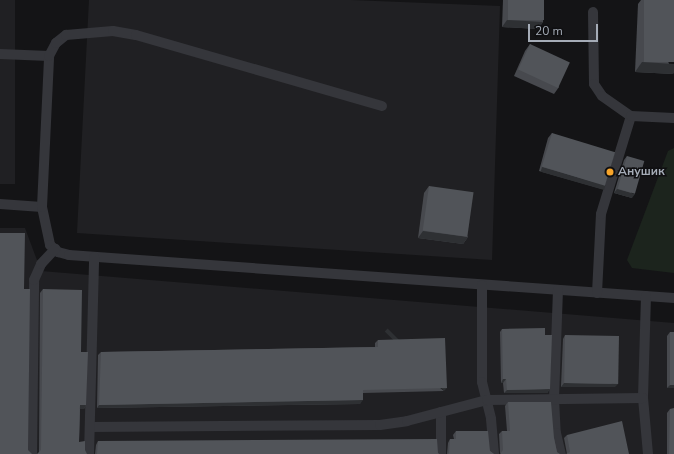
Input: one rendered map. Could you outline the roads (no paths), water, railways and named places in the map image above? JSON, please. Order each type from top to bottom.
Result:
[{"type":"lane","points":[[593,12],[594,84],[602,96],[631,116],[674,118]]},
{"type":"lane","points":[[382,106],[136,35],[112,31],[66,35],[56,43],[49,56],[42,207],[50,245],[54,249],[69,255],[674,298]]},
{"type":"lane","points":[[0,54],[49,56]]},
{"type":"lane","points":[[598,293],[601,214],[631,116]]},
{"type":"lane","points":[[0,204],[42,207]]},
{"type":"lane","points":[[32,454],[34,280],[41,264],[54,249]]},
{"type":"lane","points":[[89,454],[94,257]]},
{"type":"lane","points":[[482,285],[482,382],[492,419],[494,454]]},
{"type":"lane","points":[[558,290],[554,400],[556,433],[561,454]]},
{"type":"lane","points":[[646,296],[643,398],[648,454]]},
{"type":"lane","points":[[90,427],[380,425],[441,412],[487,400],[643,398]]},
{"type":"lane","points":[[441,412],[441,454]]},
{"type":"place","name":"Анушик","points":[[610,172]]}]
